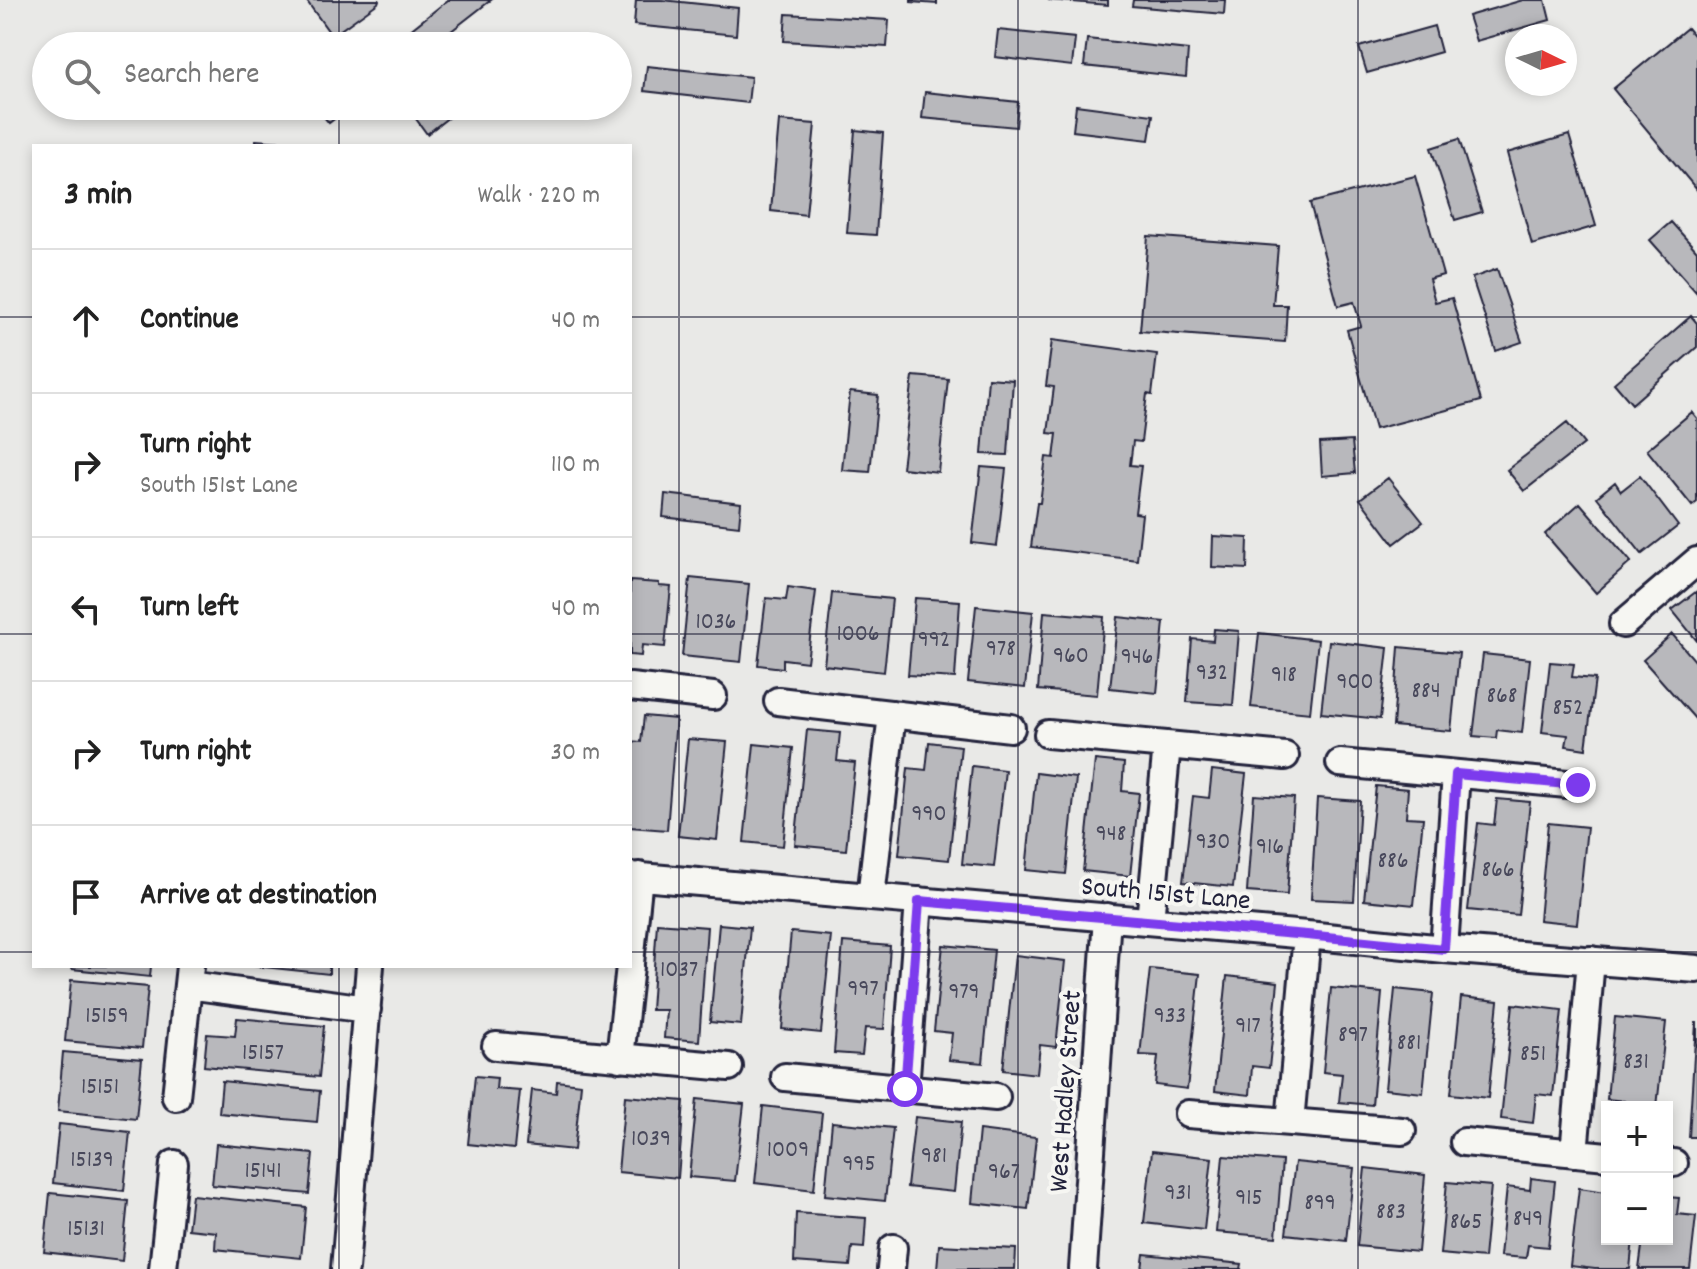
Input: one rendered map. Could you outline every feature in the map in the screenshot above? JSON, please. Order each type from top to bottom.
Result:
[{"type":"street","points":[[1623,624],[1697,561]]},
{"type":"street","points":[[632,687],[713,696]]},
{"type":"street","points":[[778,701],[1011,728]]},
{"type":"street","points":[[871,897],[892,714]]},
{"type":"street","points":[[1048,734],[1285,756]]},
{"type":"street","points":[[1150,921],[1167,745]]},
{"type":"street","points":[[1340,763],[1578,785]]},
{"type":"street","points":[[1444,949],[1456,774]]},
{"type":"street","points":[[632,920],[634,876]]},
{"type":"street","name":"South 151st Lane","points":[[634,876],[1697,969]]},
{"type":"street","points":[[905,1089],[919,901]]},
{"type":"street","name":"West Hadley Street","points":[[1083,1269],[1107,917]]},
{"type":"street","points":[[1290,1122],[1307,935]]},
{"type":"street","points":[[1574,1153],[1591,960]]},
{"type":"street","points":[[345,1269],[370,968]]},
{"type":"street","points":[[620,1058],[630,968]]},
{"type":"street","points":[[176,1097],[189,976],[367,1009]]},
{"type":"street","points":[[496,1046],[729,1067]]},
{"type":"street","points":[[785,1077],[996,1097]]},
{"type":"street","points":[[1188,1114],[1402,1131]]},
{"type":"street","points":[[1464,1142],[1601,1155]]},
{"type":"street","points":[[163,1269],[174,1164]]},
{"type":"building","points":[[306,0],[379,0],[338,32],[329,32]]},
{"type":"building","points":[[448,0],[491,0],[450,32],[408,32]]},
{"type":"building","points":[[636,0],[738,8],[736,35],[634,25]]},
{"type":"building","points":[[937,0],[937,4],[911,2]]},
{"type":"building","points":[[1048,0],[1108,0],[1108,5]]},
{"type":"building","points":[[1133,0],[1225,0],[1224,14],[1132,6]]},
{"type":"building","points":[[1523,0],[1545,0],[1550,20],[1536,24],[1505,24],[1505,33],[1476,41],[1468,16]]},
{"type":"building","points":[[786,14],[889,20],[887,47],[784,41]]},
{"type":"building","points":[[1434,26],[1441,52],[1367,73],[1359,47]]},
{"type":"building","points":[[1687,28],[1697,40],[1697,190],[1613,89]]},
{"type":"building","points":[[998,30],[1075,38],[1072,66],[995,57]]},
{"type":"building","points":[[1087,39],[1188,50],[1186,77],[1084,66]]},
{"type":"building","points":[[647,66],[751,77],[748,103],[644,91]]},
{"type":"building","points":[[925,92],[1018,102],[1016,127],[922,118]]},
{"type":"building","points":[[1076,105],[1153,115],[1149,140],[1073,131]]},
{"type":"building","points":[[417,120],[445,120],[427,134]]},
{"type":"building","points":[[779,121],[815,124],[806,215],[771,211]]},
{"type":"building","points":[[855,130],[883,133],[876,235],[847,233]]},
{"type":"building","points":[[1569,135],[1596,226],[1532,245],[1507,153]]},
{"type":"building","points":[[1459,139],[1482,212],[1455,220],[1431,148]]},
{"type":"building","points":[[256,140],[294,143],[294,144],[256,144]]},
{"type":"building","points":[[1415,176],[1443,275],[1429,279],[1435,302],[1452,298],[1481,401],[1375,429],[1347,330],[1361,326],[1354,302],[1338,306],[1310,203]]},
{"type":"building","points":[[1671,222],[1697,251],[1697,293],[1650,240]]},
{"type":"building","points":[[1148,236],[1278,246],[1273,305],[1287,305],[1285,342],[1140,331]]},
{"type":"building","points":[[1497,269],[1522,342],[1496,351],[1472,278]]},
{"type":"building","points":[[1691,316],[1697,323],[1697,347],[1632,404],[1614,383]]},
{"type":"building","points":[[1052,340],[1157,354],[1152,395],[1147,394],[1141,442],[1133,441],[1130,465],[1141,466],[1135,513],[1142,514],[1137,560],[1031,547],[1046,457],[1054,458],[1057,434],[1048,433],[1054,387],[1046,386]]},
{"type":"building","points":[[913,376],[948,379],[938,472],[902,468]]},
{"type":"building","points":[[988,378],[1013,380],[1008,455],[982,454]]},
{"type":"building","points":[[850,392],[878,395],[870,472],[842,470]]},
{"type":"building","points":[[1692,412],[1697,418],[1697,502],[1692,506],[1647,450]]},
{"type":"building","points":[[1567,423],[1584,444],[1524,491],[1507,470]]},
{"type":"building","points":[[1352,441],[1355,473],[1322,476],[1320,443]]},
{"type":"building","points":[[981,467],[1006,469],[997,546],[972,543]]},
{"type":"building","points":[[1640,476],[1678,526],[1642,554],[1597,497],[1615,482],[1621,491]]},
{"type":"building","points":[[1388,478],[1423,522],[1394,544],[1360,499]]},
{"type":"building","points":[[665,494],[741,503],[739,526],[663,517]]},
{"type":"building","points":[[1580,503],[1631,562],[1596,593],[1545,534]]},
{"type":"building","points":[[1213,536],[1248,538],[1247,569],[1212,567]]},
{"type":"building","points":[[690,578],[749,584],[741,662],[682,656]]},
{"type":"building","points":[[632,581],[671,587],[665,647],[642,645],[641,656],[632,655]]},
{"type":"building","points":[[788,587],[816,591],[807,662],[783,659],[783,668],[758,665],[766,598],[786,600]]},
{"type":"building","points":[[1697,591],[1697,641],[1672,610]]},
{"type":"building","points":[[832,593],[892,599],[884,672],[824,665]]},
{"type":"building","points":[[915,598],[960,601],[955,678],[908,675]]},
{"type":"building","points":[[976,606],[1033,612],[1025,688],[968,682]]},
{"type":"building","points":[[1044,612],[1104,617],[1097,695],[1038,690]]},
{"type":"building","points":[[1118,617],[1164,622],[1157,693],[1110,688]]},
{"type":"building","points":[[1214,629],[1239,631],[1233,705],[1187,702],[1192,639],[1213,641]]},
{"type":"building","points":[[1259,633],[1318,640],[1310,713],[1251,707]]},
{"type":"building","points":[[1672,634],[1697,663],[1697,721],[1643,660]]},
{"type":"building","points":[[1329,641],[1388,648],[1380,719],[1321,713]]},
{"type":"building","points":[[1399,647],[1459,653],[1451,731],[1393,726]]},
{"type":"building","points":[[1483,654],[1530,659],[1522,733],[1497,730],[1496,738],[1473,736]]},
{"type":"building","points":[[1550,662],[1574,664],[1572,677],[1595,679],[1586,749],[1566,746],[1568,735],[1542,732]]},
{"type":"building","points":[[644,716],[676,719],[667,830],[632,827],[632,741],[641,742]]},
{"type":"building","points":[[807,730],[840,733],[837,761],[855,763],[846,850],[795,845]]},
{"type":"building","points":[[688,739],[727,742],[717,840],[678,836]]},
{"type":"building","points":[[929,742],[961,746],[949,860],[899,855],[908,768],[926,770]]},
{"type":"building","points":[[754,744],[793,748],[783,846],[744,842]]},
{"type":"building","points":[[1095,760],[1124,763],[1122,791],[1139,793],[1130,876],[1083,871]]},
{"type":"building","points":[[972,766],[1005,770],[994,867],[962,864]]},
{"type":"building","points":[[1212,770],[1246,774],[1233,887],[1183,882],[1193,796],[1209,798]]},
{"type":"building","points":[[1036,773],[1076,778],[1066,874],[1026,870]]},
{"type":"building","points":[[1376,786],[1408,789],[1406,817],[1423,818],[1414,905],[1364,900]]},
{"type":"building","points":[[1254,795],[1294,798],[1287,895],[1247,892]]},
{"type":"building","points":[[1317,798],[1360,801],[1354,901],[1311,899]]},
{"type":"building","points":[[1497,799],[1530,802],[1518,915],[1468,910],[1478,823],[1494,825]]},
{"type":"building","points":[[1548,823],[1587,827],[1577,924],[1539,920]]},
{"type":"building","points":[[657,923],[707,927],[699,1041],[664,1038],[666,1010],[651,1010]]},
{"type":"building","points":[[719,924],[750,927],[741,1025],[710,1022]]},
{"type":"building","points":[[791,932],[831,936],[821,1033],[782,1029]]},
{"type":"building","points":[[843,942],[890,946],[884,1029],[865,1028],[862,1055],[834,1053]]},
{"type":"building","points":[[943,945],[994,950],[983,1063],[949,1060],[952,1033],[934,1031]]},
{"type":"building","points":[[1015,955],[1065,961],[1056,1047],[1040,1045],[1037,1074],[1003,1070]]},
{"type":"building","points":[[72,968],[151,968],[150,977]]},
{"type":"building","points":[[273,968],[329,968],[329,974]]},
{"type":"building","points":[[1150,969],[1200,974],[1187,1089],[1155,1085],[1158,1056],[1140,1055]]},
{"type":"building","points":[[1227,976],[1278,982],[1269,1068],[1252,1066],[1250,1095],[1215,1091]]},
{"type":"building","points":[[71,980],[148,987],[142,1048],[65,1041]]},
{"type":"building","points":[[1331,988],[1382,993],[1372,1105],[1339,1102],[1342,1074],[1323,1072]]},
{"type":"building","points":[[1395,989],[1433,993],[1423,1093],[1385,1089]]},
{"type":"building","points":[[1461,997],[1498,1001],[1488,1098],[1451,1094]]},
{"type":"building","points":[[1513,1004],[1562,1010],[1553,1096],[1536,1094],[1533,1123],[1501,1119]]},
{"type":"building","points":[[1615,1017],[1666,1022],[1658,1101],[1607,1099]]},
{"type":"building","points":[[237,1018],[324,1026],[319,1077],[204,1066],[207,1034],[235,1036]]},
{"type":"building","points":[[1696,1023],[1697,1137],[1689,1137]]},
{"type":"building","points":[[63,1052],[142,1059],[136,1119],[58,1111]]},
{"type":"building","points":[[475,1076],[497,1078],[496,1089],[520,1091],[514,1149],[468,1144]]},
{"type":"building","points":[[222,1081],[320,1091],[317,1122],[219,1113]]},
{"type":"building","points":[[557,1081],[581,1084],[574,1150],[526,1145],[532,1090],[556,1093]]},
{"type":"building","points":[[625,1096],[684,1101],[678,1178],[618,1172]]},
{"type":"building","points":[[697,1099],[744,1104],[735,1181],[689,1177]]},
{"type":"building","points":[[763,1106],[822,1113],[814,1190],[755,1183]]},
{"type":"building","points":[[915,1117],[961,1122],[954,1192],[907,1187]]},
{"type":"building","points":[[832,1122],[893,1128],[885,1201],[825,1195]]},
{"type":"building","points":[[59,1124],[130,1132],[124,1191],[53,1183]]},
{"type":"building","points":[[979,1130],[1036,1137],[1028,1209],[972,1203]]},
{"type":"building","points":[[216,1144],[313,1154],[309,1194],[212,1185]]},
{"type":"building","points":[[1152,1151],[1212,1158],[1204,1230],[1144,1223]]},
{"type":"building","points":[[1223,1156],[1282,1161],[1276,1237],[1216,1232]]},
{"type":"building","points":[[1295,1162],[1354,1168],[1346,1241],[1286,1234]]},
{"type":"building","points":[[1365,1168],[1425,1175],[1418,1252],[1357,1246]]},
{"type":"building","points":[[1531,1178],[1555,1181],[1548,1247],[1528,1245],[1526,1258],[1500,1256],[1507,1187],[1530,1190]]},
{"type":"building","points":[[1447,1182],[1491,1186],[1484,1258],[1440,1254]]},
{"type":"building","points":[[1579,1188],[1601,1191],[1601,1245],[1632,1245],[1630,1269],[1570,1266]]},
{"type":"building","points":[[50,1193],[128,1201],[122,1261],[44,1252]]},
{"type":"building","points":[[192,1195],[306,1207],[301,1258],[215,1249],[216,1232],[188,1229]]},
{"type":"building","points":[[1673,1198],[1679,1198],[1677,1214],[1696,1216],[1690,1269],[1639,1269],[1642,1245],[1673,1245]]},
{"type":"building","points":[[796,1213],[866,1218],[864,1248],[852,1247],[850,1266],[794,1262]]},
{"type":"building","points":[[939,1245],[1016,1249],[1015,1269],[937,1269]]},
{"type":"building","points":[[1144,1254],[1242,1264],[1241,1269],[1142,1269]]},
{"type":"route","points":[[905,1089],[919,901],[1444,949],[1456,774],[1578,785]]}]
